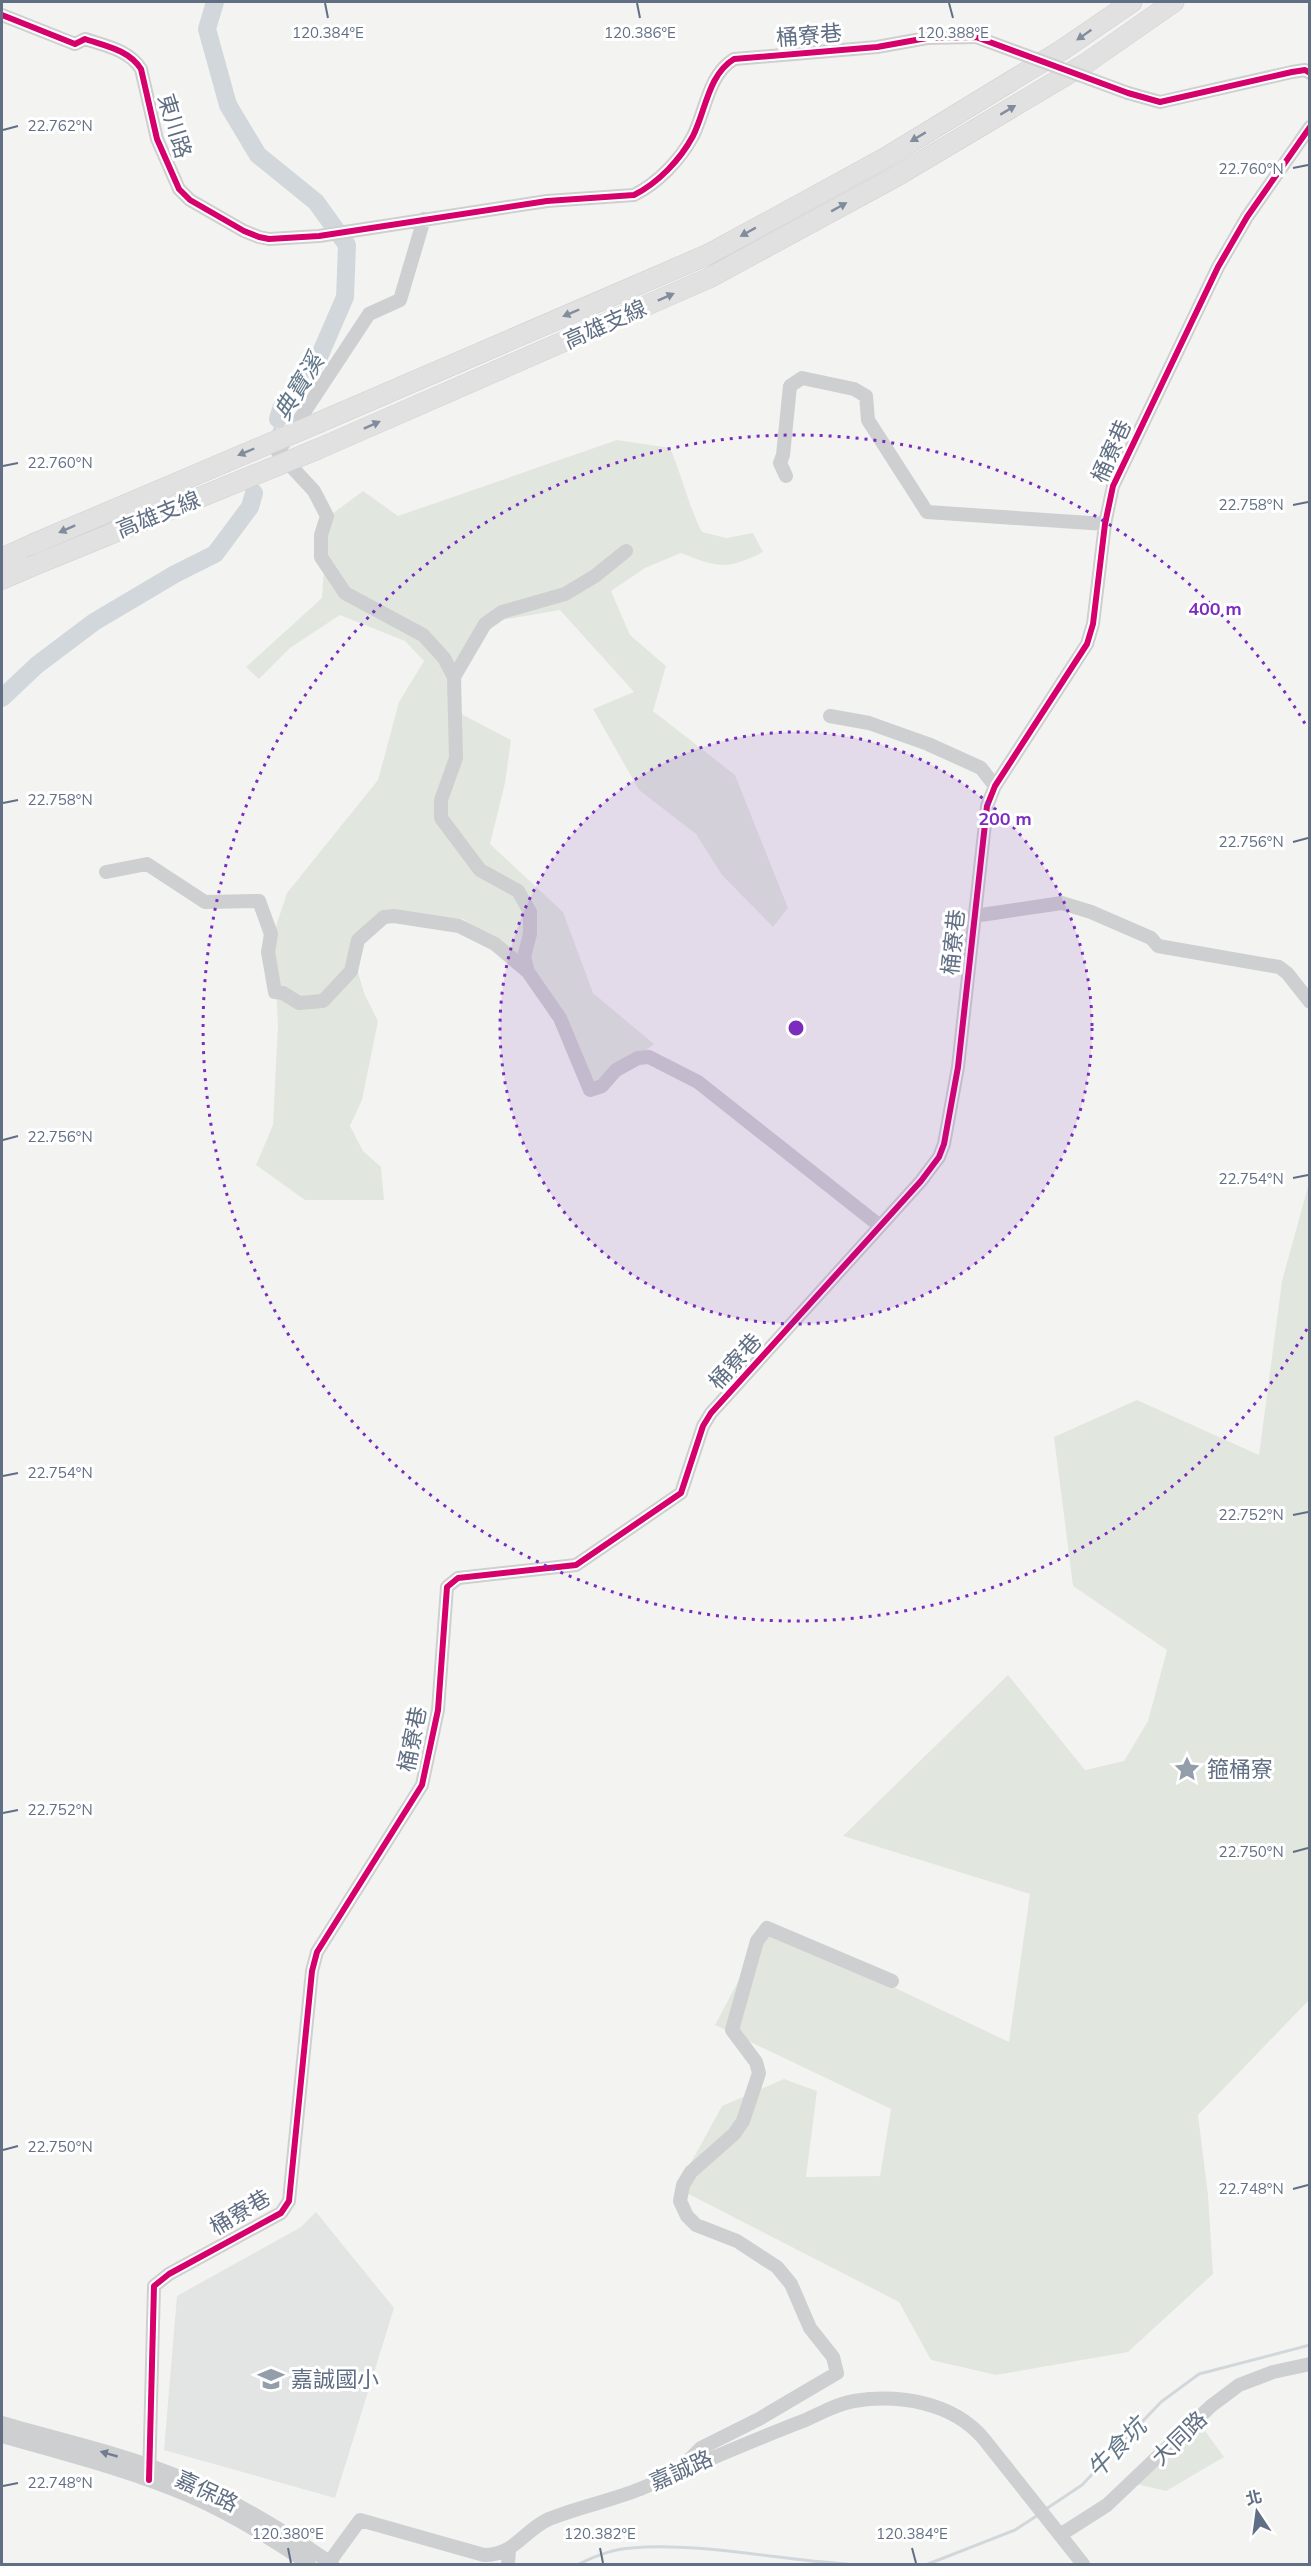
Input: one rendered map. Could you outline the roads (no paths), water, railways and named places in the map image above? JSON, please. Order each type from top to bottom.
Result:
[{"type":"highway","name":"高雄支線","points":[[2,558],[709,254],[885,158],[1062,50],[1132,2]]},
{"type":"highway","name":"高雄支線","points":[[2,579],[318,449],[709,278],[897,176],[1085,64],[1174,2]]},
{"type":"street","name":"東川路","points":[[4,16],[75,44],[86,39],[127,54],[136,61],[141,69],[157,139],[168,169],[179,189],[190,200],[244,231],[269,239],[319,236],[372,229]]},
{"type":"street","name":"桶寮巷","points":[[372,229],[547,201],[634,195],[646,188],[684,152],[694,134],[716,75],[723,66],[734,59],[877,47],[927,38],[976,38],[1128,93],[1160,102],[1292,72],[1305,70],[1310,73]]},
{"type":"street","name":"桶寮巷","points":[[149,2473],[154,2286],[169,2274],[281,2213],[289,2201],[312,1971],[317,1952],[422,1785],[438,1710],[447,1587],[458,1578],[576,1565],[681,1493],[704,1426],[711,1413],[921,1181],[939,1157],[945,1144],[958,1067],[987,806],[995,786],[1087,645],[1093,624],[1105,524],[1113,486],[1218,267],[1247,217],[1310,127]]},
{"type":"street","points":[[424,219],[400,300],[369,314],[278,452],[314,491],[327,516],[321,535],[321,557],[345,593],[423,635],[444,658],[454,677],[456,758],[441,800],[441,818],[480,870],[518,891],[524,901],[530,912],[530,934],[524,957],[528,972]]},
{"type":"street","points":[[786,476],[780,463],[783,455],[790,386],[802,378],[854,388],[866,396],[868,420],[927,512],[1105,524]]},
{"type":"street","points":[[454,677],[485,624],[502,612],[565,594],[595,576],[626,551]]},
{"type":"street","points":[[830,716],[869,723],[928,744],[981,768],[995,786]]},
{"type":"street","points":[[106,872],[147,864],[205,902],[259,901],[271,934],[268,952],[275,992],[283,993],[299,1003],[323,1001],[351,971],[358,940],[384,917],[394,916],[459,926],[495,944],[528,972],[561,1018],[590,1090],[602,1086],[616,1070],[638,1058],[649,1057],[698,1082],[880,1226]]},
{"type":"street","points":[[974,916],[1062,903],[1091,912],[1151,938],[1158,946],[1279,967],[1287,973],[1310,1002]]},
{"type":"street","points":[[677,2471],[701,2448],[759,2419],[837,2373],[833,2357],[810,2328],[791,2284],[777,2267],[737,2241],[696,2225],[687,2216],[680,2201],[683,2185],[691,2172],[734,2134],[743,2121],[759,2073],[756,2062],[732,2030],[757,1941],[767,1928],[892,1981]]},
{"type":"street","name":"大同路","points":[[1056,2530],[1107,2505],[1211,2406],[1239,2385],[1273,2372],[1310,2364]]},
{"type":"street","name":"嘉誠路","points":[[330,2564],[360,2520],[484,2555],[497,2555],[510,2549],[547,2520],[640,2489],[677,2471],[835,2406],[870,2400],[903,2401],[941,2408],[966,2421],[983,2438],[1083,2565]]},
{"type":"street","name":"嘉保路","points":[[2,2423],[149,2473],[284,2547],[309,2565]]},
{"type":"street","name":"嘉保路","points":[[2,2436],[202,2487],[272,2524],[330,2564]]},
{"type":"street","points":[[508,2565],[510,2549]]},
{"type":"waterway","name":"典寶溪","points":[[215,2],[207,29],[228,105],[258,155],[316,202],[347,245],[345,297],[319,357],[281,409],[278,419]]},
{"type":"waterway","name":"典寶溪","points":[[273,434],[278,419]]},
{"type":"waterway","name":"典寶溪","points":[[254,493],[257,483]]},
{"type":"waterway","name":"典寶溪","points":[[2,698],[37,665],[94,622],[175,574],[215,554],[250,507],[254,493]]},
{"type":"waterway","name":"牛食坑","points":[[1046,2509],[1082,2485],[1161,2402],[1199,2374],[1310,2345]]},
{"type":"waterway","name":"牛食坑","points":[[928,2564],[1015,2530],[1038,2515]]},
{"type":"waterway","name":"牛食坑","points":[[579,2564],[617,2550],[657,2547],[711,2549],[847,2564]]},
{"type":"place","name":"箍桶寮","points":[[1187,1769]]},
{"type":"place","name":"嘉誠國小","points":[[271,2379]]}]
